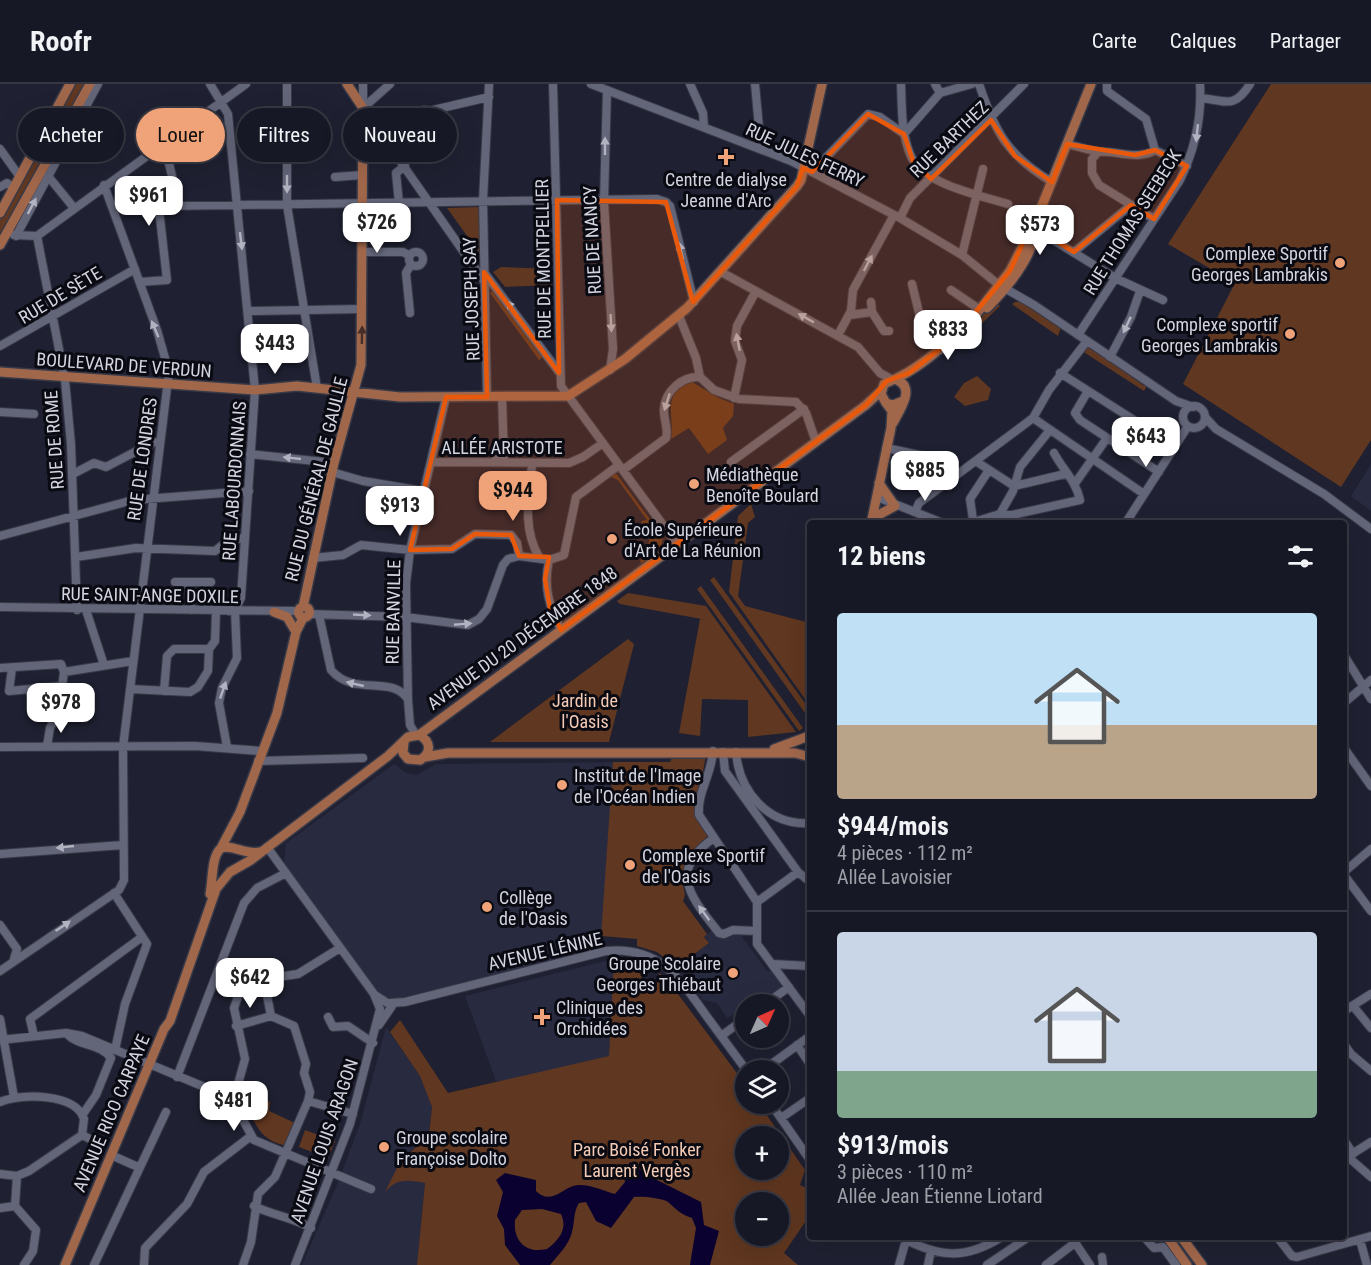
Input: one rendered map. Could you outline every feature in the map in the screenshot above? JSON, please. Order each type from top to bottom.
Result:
[{"type":"main road","points":[[0,213],[70,84]]},
{"type":"main road","points":[[0,245],[11,234],[44,177],[90,84]]},
{"type":"main road","points":[[347,84],[363,108]]},
{"type":"main road","points":[[568,396],[610,370],[679,316],[797,186],[808,170],[822,84]]},
{"type":"main road","points":[[967,326],[1002,283],[1037,218],[1091,84]]},
{"type":"main road","name":"RUE DU GÉNÉRAL DE GAULLE","points":[[221,848],[240,812],[277,713],[296,632],[307,613],[313,558],[333,467],[361,365],[363,162]]},
{"type":"main road","points":[[891,428],[892,411],[883,398],[884,384],[890,379],[909,373],[967,326],[1002,283],[1037,230],[1037,218]]},
{"type":"main road","name":"BOULEVARD DE VERDUN","points":[[0,372],[255,390],[297,386],[400,397],[568,396]]},
{"type":"main road","points":[[872,520],[891,428],[907,393],[905,386],[909,373]]},
{"type":"main road","points":[[890,379],[905,386]]},
{"type":"main road","points":[[883,398],[897,405],[903,401]]},
{"type":"main road","name":"AVENUE DU 20 DÉCEMBRE 1848","points":[[404,741],[422,739],[430,727],[677,544],[866,405],[883,398]]},
{"type":"main road","points":[[879,483],[892,502]]},
{"type":"main road","points":[[877,497],[884,495],[892,502]]},
{"type":"main road","points":[[872,520],[892,502]]},
{"type":"main road","points":[[274,612],[287,617],[296,632]]},
{"type":"main road","points":[[754,752],[791,745],[807,737]]},
{"type":"main road","points":[[422,739],[448,753]]},
{"type":"main road","points":[[422,739],[425,757]]},
{"type":"main road","points":[[404,741],[405,756]]},
{"type":"main road","points":[[215,864],[220,870],[230,872],[388,756],[404,741]]},
{"type":"main road","points":[[388,756],[405,756],[416,761],[448,753],[713,751],[804,753],[807,755]]},
{"type":"main road","name":"RUE DU GÉNÉRAL DE GAULLE","points":[[237,850],[240,812]]},
{"type":"main road","points":[[164,1029],[164,1019],[209,895],[215,855],[221,848],[263,850]]},
{"type":"main road","points":[[237,850],[240,865]]},
{"type":"main road","name":"AVENUE RICO CARPAYE","points":[[65,1265],[164,1029],[170,1021],[216,889],[230,872]]},
{"type":"main road","points":[[1183,1240],[1202,1265]]},
{"type":"main road","points":[[1168,1243],[1187,1265]]},
{"type":"street","points":[[74,208],[44,177],[98,84]]},
{"type":"street","name":"RUE LABOURDONNAIS","points":[[210,84],[228,114],[255,390],[241,598]]},
{"type":"street","points":[[212,108],[246,84]]},
{"type":"street","points":[[287,84],[287,205],[317,388]]},
{"type":"street","points":[[363,84],[363,108]]},
{"type":"street","points":[[363,108],[390,84]]},
{"type":"street","name":"RUE JOSEPH SAY","points":[[487,397],[483,200],[491,84]]},
{"type":"street","name":"RUE DE MONTPELLIER","points":[[553,84],[561,386],[677,544]]},
{"type":"street","name":"RUE JULES FERRY","points":[[591,84],[761,149],[808,170],[897,216],[962,255],[1176,401]]},
{"type":"street","points":[[690,84],[703,113],[704,127]]},
{"type":"street","points":[[754,84],[761,149]]},
{"type":"street","points":[[901,84],[904,134],[913,161],[932,178],[1008,204]]},
{"type":"street","points":[[935,84],[940,93]]},
{"type":"street","points":[[904,134],[940,93],[972,84]]},
{"type":"street","points":[[979,84],[991,120],[1015,156],[1026,166],[1052,182]]},
{"type":"street","name":"RUE BARTHEZ","points":[[850,315],[853,290],[910,198],[991,120],[1024,84]]},
{"type":"street","points":[[1107,84],[1107,91],[1146,119],[1155,150],[1187,166]]},
{"type":"street","name":"RUE THOMAS SEEBECK","points":[[1078,335],[1187,166],[1196,142],[1201,98],[1200,84]]},
{"type":"street","points":[[1201,98],[1235,101],[1242,97],[1250,84]]},
{"type":"street","name":"RUE DE NANCY","points":[[607,90],[604,202],[613,352],[610,370]]},
{"type":"street","points":[[442,108],[489,97]]},
{"type":"street","points":[[808,170],[868,114],[880,117],[904,134]]},
{"type":"street","points":[[1067,144],[1098,152],[1135,155],[1149,154],[1155,150]]},
{"type":"street","points":[[0,149],[20,177]]},
{"type":"street","points":[[1098,152],[1092,159],[1092,173],[1100,185],[1154,219]]},
{"type":"street","points":[[11,234],[37,236],[137,162]]},
{"type":"street","points":[[169,162],[179,205]]},
{"type":"street","points":[[402,162],[469,258],[485,285]]},
{"type":"street","points":[[399,203],[396,173],[405,166]]},
{"type":"street","points":[[962,255],[983,169]]},
{"type":"street","points":[[335,177],[363,175]]},
{"type":"street","points":[[0,187],[7,183],[14,188]]},
{"type":"street","name":"RUE DE LONDRES","points":[[104,186],[140,282],[167,365],[167,385],[145,549],[123,747],[124,880],[114,893]]},
{"type":"street","points":[[140,282],[167,280],[159,210],[161,206],[483,200],[604,202],[657,199],[666,201],[671,211],[694,302]]},
{"type":"street","points":[[1074,252],[1131,205]]},
{"type":"street","points":[[1037,230],[1115,278],[1163,300]]},
{"type":"street","name":"RUE DE ROME","points":[[37,236],[64,376],[73,474],[76,557],[81,610],[104,665]]},
{"type":"street","points":[[363,252],[404,252],[410,260],[406,273],[410,313]]},
{"type":"street","points":[[469,258],[484,272],[559,373]]},
{"type":"street","name":"RUE DE SÈTE","points":[[0,346],[135,269]]},
{"type":"street","points":[[721,272],[863,350],[890,379]]},
{"type":"street","points":[[912,284],[921,321],[940,350]]},
{"type":"street","points":[[951,290],[979,309]]},
{"type":"street","points":[[734,399],[741,360],[735,340],[737,326],[756,291]]},
{"type":"street","points":[[1110,357],[1131,317],[1140,291]]},
{"type":"street","points":[[871,302],[873,312],[883,330],[889,331]]},
{"type":"street","points":[[249,311],[362,309]]},
{"type":"street","points":[[838,335],[850,315],[873,312]]},
{"type":"street","points":[[679,316],[696,358],[700,377],[714,390],[734,399],[796,402],[804,409],[816,442]]},
{"type":"street","points":[[915,512],[919,503],[977,462],[1033,418],[1060,373],[1087,341]]},
{"type":"street","points":[[613,352],[620,359],[625,359]]},
{"type":"street","points":[[1060,373],[1148,429]]},
{"type":"street","points":[[313,558],[343,555],[362,545],[410,550],[452,549],[475,534],[511,535],[517,543],[519,555],[549,560],[560,558],[566,551],[576,497],[660,443],[667,434],[664,410],[668,395],[682,381],[700,377]]},
{"type":"street","points":[[1088,391],[1075,413],[1080,420],[1159,472]]},
{"type":"street","points":[[484,460],[504,459],[502,396]]},
{"type":"street","name":"RUE BANVILLE","points":[[422,739],[411,724],[405,618],[410,550],[446,397]]},
{"type":"street","points":[[1176,401],[1202,411],[1204,417],[1216,429],[1324,494],[1371,529]]},
{"type":"street","points":[[1176,401],[1188,426]]},
{"type":"street","points":[[1183,415],[1186,409],[1193,406]]},
{"type":"street","points":[[731,462],[804,409]]},
{"type":"street","points":[[0,412],[34,414]]},
{"type":"street","points":[[1200,426],[1204,417]]},
{"type":"street","points":[[1033,418],[1144,494]]},
{"type":"street","points":[[1188,426],[1216,429]]},
{"type":"street","points":[[1128,520],[1188,426]]},
{"type":"street","points":[[1000,514],[1027,458],[1050,430]]},
{"type":"street","points":[[1076,482],[1107,438]]},
{"type":"street","points":[[73,474],[94,463],[106,467],[154,442],[159,443]]},
{"type":"street","name":"ALLÉE ARISTOTE","points":[[431,462],[532,465],[576,461],[603,443]]},
{"type":"street","points":[[886,448],[924,456]]},
{"type":"street","points":[[981,520],[1000,514],[1012,515],[1080,500],[1076,482],[1065,474],[1054,453]]},
{"type":"street","points":[[250,454],[333,467],[363,481],[423,491]]},
{"type":"street","points":[[977,462],[1014,486],[1065,474]]},
{"type":"street","points":[[532,465],[528,523],[531,541],[539,557]]},
{"type":"street","points":[[970,520],[970,499],[988,470]]},
{"type":"street","points":[[0,536],[74,514],[133,500],[249,491]]},
{"type":"street","points":[[892,502],[931,520]]},
{"type":"street","points":[[76,557],[145,549],[215,551],[231,538],[245,539]]},
{"type":"street","name":"RUE SAINT-ANGE DOXILE","points":[[0,607],[307,613],[405,618],[456,625],[475,622],[487,609],[503,565],[508,559],[519,555]]},
{"type":"street","points":[[549,560],[545,579],[550,609],[561,630]]},
{"type":"street","points":[[175,582],[211,582]]},
{"type":"street","points":[[188,582],[190,610]]},
{"type":"street","points":[[226,747],[219,704],[222,688],[237,658],[232,611],[241,598]]},
{"type":"street","points":[[241,598],[244,607],[253,612]]},
{"type":"street","points":[[130,689],[190,692],[198,687],[208,671],[209,649],[215,641],[216,610]]},
{"type":"street","points":[[307,613],[335,675],[350,684],[397,688],[408,700]]},
{"type":"street","points":[[164,691],[167,656],[174,649],[209,649]]},
{"type":"street","points":[[1347,660],[1371,699]]},
{"type":"street","points":[[64,672],[133,661]]},
{"type":"street","points":[[0,668],[61,664],[64,672],[63,686],[59,709],[50,728],[47,746]]},
{"type":"street","points":[[12,668],[9,692],[63,686]]},
{"type":"street","points":[[1347,700],[1371,680]]},
{"type":"street","name":"RUE BANVILLE","points":[[404,741],[411,724]]},
{"type":"street","points":[[0,747],[226,747],[261,752]]},
{"type":"street","points":[[713,751],[712,768],[703,786],[698,812],[757,902],[757,944],[807,1012]]},
{"type":"street","points":[[723,752],[725,771],[798,872],[807,880]]},
{"type":"street","points":[[736,752],[741,779],[757,802],[779,818],[807,823]]},
{"type":"street","points":[[1347,752],[1371,786]]},
{"type":"street","points":[[258,761],[363,758]]},
{"type":"street","points":[[714,838],[693,856],[687,880],[688,890],[719,933],[724,934],[733,930],[757,931]]},
{"type":"street","points":[[0,854],[123,844]]},
{"type":"street","points":[[1347,871],[1371,849]]},
{"type":"street","points":[[263,850],[286,873],[374,994],[386,1007]]},
{"type":"street","points":[[757,902],[798,872]]},
{"type":"street","points":[[177,1077],[244,903],[258,888],[286,873]]},
{"type":"street","points":[[1347,878],[1371,911]]},
{"type":"street","points":[[0,970],[114,893],[147,944],[125,1004],[115,1050]]},
{"type":"street","points":[[0,925],[17,949],[14,959]]},
{"type":"street","points":[[0,935],[10,938]]},
{"type":"street","points":[[34,1036],[30,1019],[142,937]]},
{"type":"street","points":[[233,1102],[245,1059],[236,1026],[234,1008],[243,982],[298,974],[340,948]]},
{"type":"street","name":"AVENUE LÉNINE","points":[[386,1007],[593,954],[626,950],[647,956],[670,970],[739,1060]]},
{"type":"street","points":[[772,964],[807,966]]},
{"type":"street","points":[[264,980],[271,1016]]},
{"type":"street","points":[[779,994],[789,987]]},
{"type":"street","points":[[1347,1009],[1371,994]]},
{"type":"street","points":[[1353,1006],[1371,1028]]},
{"type":"street","name":"AVENUE LOUIS ARAGON","points":[[295,1265],[353,1114],[378,1026],[386,1007]]},
{"type":"street","points":[[236,1026],[271,1016],[294,1026],[306,1064],[304,1073],[310,1092],[275,1177],[258,1194],[254,1206],[251,1242],[243,1265]]},
{"type":"street","points":[[328,1017],[333,1027],[348,1026],[373,1043]]},
{"type":"street","points":[[0,1019],[14,1097]]},
{"type":"street","points":[[721,1036],[735,1026]]},
{"type":"street","points":[[67,1034],[72,1039],[109,1054],[111,1058],[96,1095],[83,1114],[82,1135]]},
{"type":"street","points":[[2,1040],[67,1034],[82,1036],[226,1096],[233,1102],[251,1136],[258,1142],[371,1189]]},
{"type":"street","points":[[777,1060],[807,1038]]},
{"type":"street","points":[[797,1045],[807,1060]]},
{"type":"street","points":[[1347,1048],[1371,1071]]},
{"type":"street","points":[[0,1102],[14,1097],[57,1099],[77,1108],[83,1114]]},
{"type":"street","points":[[781,1118],[807,1100]]},
{"type":"street","points":[[308,1101],[353,1114]]},
{"type":"street","points":[[94,1265],[138,1167],[166,1112]]},
{"type":"street","points":[[778,1114],[807,1154]]},
{"type":"street","points":[[82,1135],[102,1145]]},
{"type":"street","points":[[0,1174],[17,1176],[29,1171],[82,1135]]},
{"type":"street","points":[[144,1265],[145,1248],[187,1204],[204,1172],[251,1136]]},
{"type":"street","points":[[1371,1142],[1348,1157],[1371,1177]]},
{"type":"street","points":[[111,1155],[138,1167]]},
{"type":"street","points":[[17,1176],[15,1206],[36,1230],[33,1251],[24,1265]]},
{"type":"street","points":[[0,1208],[15,1206]]},
{"type":"street","points":[[254,1206],[281,1219],[291,1217],[311,1227]]},
{"type":"street","points":[[1280,1240],[1292,1256],[1297,1257],[1371,1236]]},
{"type":"street","points":[[899,1265],[904,1240]]},
{"type":"street","points":[[906,1240],[931,1250],[957,1254],[987,1241]]},
{"type":"street","points":[[987,1265],[1024,1240]]},
{"type":"street","points":[[1046,1265],[1074,1240],[1090,1265]]},
{"type":"street","points":[[1147,1240],[1154,1248],[1168,1243],[1176,1265]]},
{"type":"street","points":[[1360,1240],[1367,1265]]},
{"type":"street","points":[[928,1265],[931,1250]]},
{"type":"highlighted area","points":[[868,114],[904,134],[913,161],[931,179],[991,120],[1015,156],[1052,182],[1067,144],[1135,155],[1155,150],[1187,166],[1154,219],[1131,205],[1074,252],[1031,226],[1010,271],[954,338],[909,373],[887,381],[866,405],[561,630],[550,609],[545,579],[549,557],[519,556],[511,535],[475,534],[452,549],[410,550],[446,397],[487,397],[484,272],[559,373],[557,200],[666,202],[693,302],[797,186],[803,168],[812,172]]},
{"type":"shaded area","points":[[1371,464],[1371,511],[1351,496]]},
{"type":"shaded area","points":[[613,762],[601,949],[396,1001],[387,999],[378,994],[284,863],[286,843],[394,764],[406,773],[417,775],[436,764]]},
{"type":"shaded area","name":"Groupe Scolaire Georges Thiébaut","points":[[713,930],[745,934],[742,937],[768,972],[772,969],[784,986],[773,994],[735,994],[735,1014],[727,1018],[717,1003],[703,1000],[687,979],[692,974],[686,961],[709,943],[704,936]]},
{"type":"shaded area","name":"Clinique des Orchidées","points":[[614,959],[609,1056],[510,1081],[496,1081],[465,996]]},
{"type":"shaded area","name":"Groupe scolaire Françoise Dolto","points":[[386,1027],[420,1076],[432,1107],[429,1135],[402,1160],[425,1183],[417,1265],[302,1265],[340,1178],[361,1121]]},
{"type":"shaded area","points":[[630,1162],[647,1175],[701,1202],[704,1225],[719,1231],[710,1265],[690,1265],[696,1228],[692,1218],[668,1202],[647,1197],[634,1197],[611,1228],[596,1221],[586,1202],[579,1203],[571,1237],[550,1265],[520,1265],[505,1245],[504,1229],[497,1216],[503,1192],[496,1180],[505,1173],[536,1180],[536,1191],[546,1197],[551,1197],[578,1185],[615,1194],[625,1182],[624,1173]],"holes":[[[542,1209],[561,1214],[563,1229],[555,1242],[547,1249],[533,1250],[527,1248],[519,1240],[515,1220],[522,1210]]]},
{"type":"green space","points":[[73,84],[84,84],[71,108],[60,108]]},
{"type":"green space","name":"Complexe sportif Georges Lambrakis","points":[[1271,84],[1371,84],[1371,440],[1341,487],[1183,384],[1235,283],[1168,244]]},
{"type":"green space","points":[[31,162],[42,162],[0,235],[0,217]]},
{"type":"green space","points":[[479,207],[480,254],[447,208]]},
{"type":"green space","points":[[501,267],[551,269],[552,285],[505,287],[493,272]]},
{"type":"green space","points":[[495,289],[544,356],[539,360],[490,293]]},
{"type":"green space","points":[[996,302],[1000,306],[950,354],[946,350]]},
{"type":"green space","points":[[1024,302],[1061,327],[1058,336],[1012,304]]},
{"type":"green space","points":[[1088,346],[1143,385],[1147,385],[1144,391],[1082,351]]},
{"type":"green space","points":[[977,376],[991,389],[988,400],[965,406],[954,397],[964,383]]},
{"type":"green space","points":[[692,382],[734,404],[733,416],[723,428],[727,440],[708,454],[689,428],[671,439],[672,399],[676,392]]},
{"type":"green space","points":[[615,472],[663,537],[661,548],[641,564],[640,560],[646,557],[650,536],[646,534],[641,521],[647,520],[618,480],[611,477]]},
{"type":"green space","points":[[751,504],[755,517],[748,523],[738,596],[745,606],[807,622],[807,702],[729,592],[738,516]]},
{"type":"green space","points":[[714,577],[807,706],[807,716],[710,580]]},
{"type":"green space","points":[[701,586],[803,728],[799,731],[697,589]]},
{"type":"green space","points":[[628,593],[706,606],[796,732],[748,737],[748,700],[702,699],[700,736],[679,733],[700,619],[707,620],[620,604],[617,601]]},
{"type":"green space","name":"Jardin de l'Oasis","points":[[628,639],[634,644],[609,742],[490,742]]},
{"type":"green space","points":[[706,755],[695,815],[709,835],[694,850],[688,862],[683,883],[685,894],[683,901],[707,934],[704,937],[709,943],[680,965],[682,972],[657,952],[637,946],[637,939],[601,936],[613,762],[670,762],[673,756]]},
{"type":"green space","name":"Parc Boisé Fonker Laurent Vergès","points":[[614,959],[644,964],[639,990],[655,992],[659,973],[666,978],[735,1071],[735,1114],[766,1114],[774,1126],[735,1126],[735,1180],[789,1180],[789,1147],[805,1170],[800,1185],[807,1188],[807,1219],[789,1246],[789,1192],[735,1192],[735,1246],[789,1246],[784,1253],[798,1265],[417,1265],[425,1183],[398,1182],[385,1192],[398,1166],[403,1164],[402,1160],[429,1135],[432,1107],[420,1076],[390,1032],[400,1020],[448,1093],[609,1056]]},
{"type":"green space","points":[[240,1094],[257,1102],[266,1099],[270,1102],[269,1111],[295,1123],[287,1146],[276,1143],[262,1133],[238,1101]]},
{"type":"green space","points":[[305,1130],[335,1141],[328,1158],[299,1147]]},
{"type":"place","name":"Centre de dialyse Jeanne d'Arc","points":[[726,157]]},
{"type":"place","name":"Complexe Sportif Georges Lambrakis","points":[[1340,263]]},
{"type":"place","name":"Complexe sportif Georges Lambrakis","points":[[1290,334]]},
{"type":"place","name":"Médiathèque Benoîte Boulard","points":[[694,484]]},
{"type":"place","name":"École Supérieure d'Art de La Réunion","points":[[612,539]]},
{"type":"place","name":"Institut de l'Image de l'Océan Indien","points":[[562,785]]},
{"type":"place","name":"Complexe Sportif de l'Oasis","points":[[630,865]]},
{"type":"place","name":"Collège de l'Oasis","points":[[487,907]]},
{"type":"place","name":"Groupe Scolaire Georges Thiébaut","points":[[733,973]]},
{"type":"place","name":"Clinique des Orchidées","points":[[542,1017]]},
{"type":"place","name":"Groupe scolaire Françoise Dolto","points":[[384,1147]]}]
